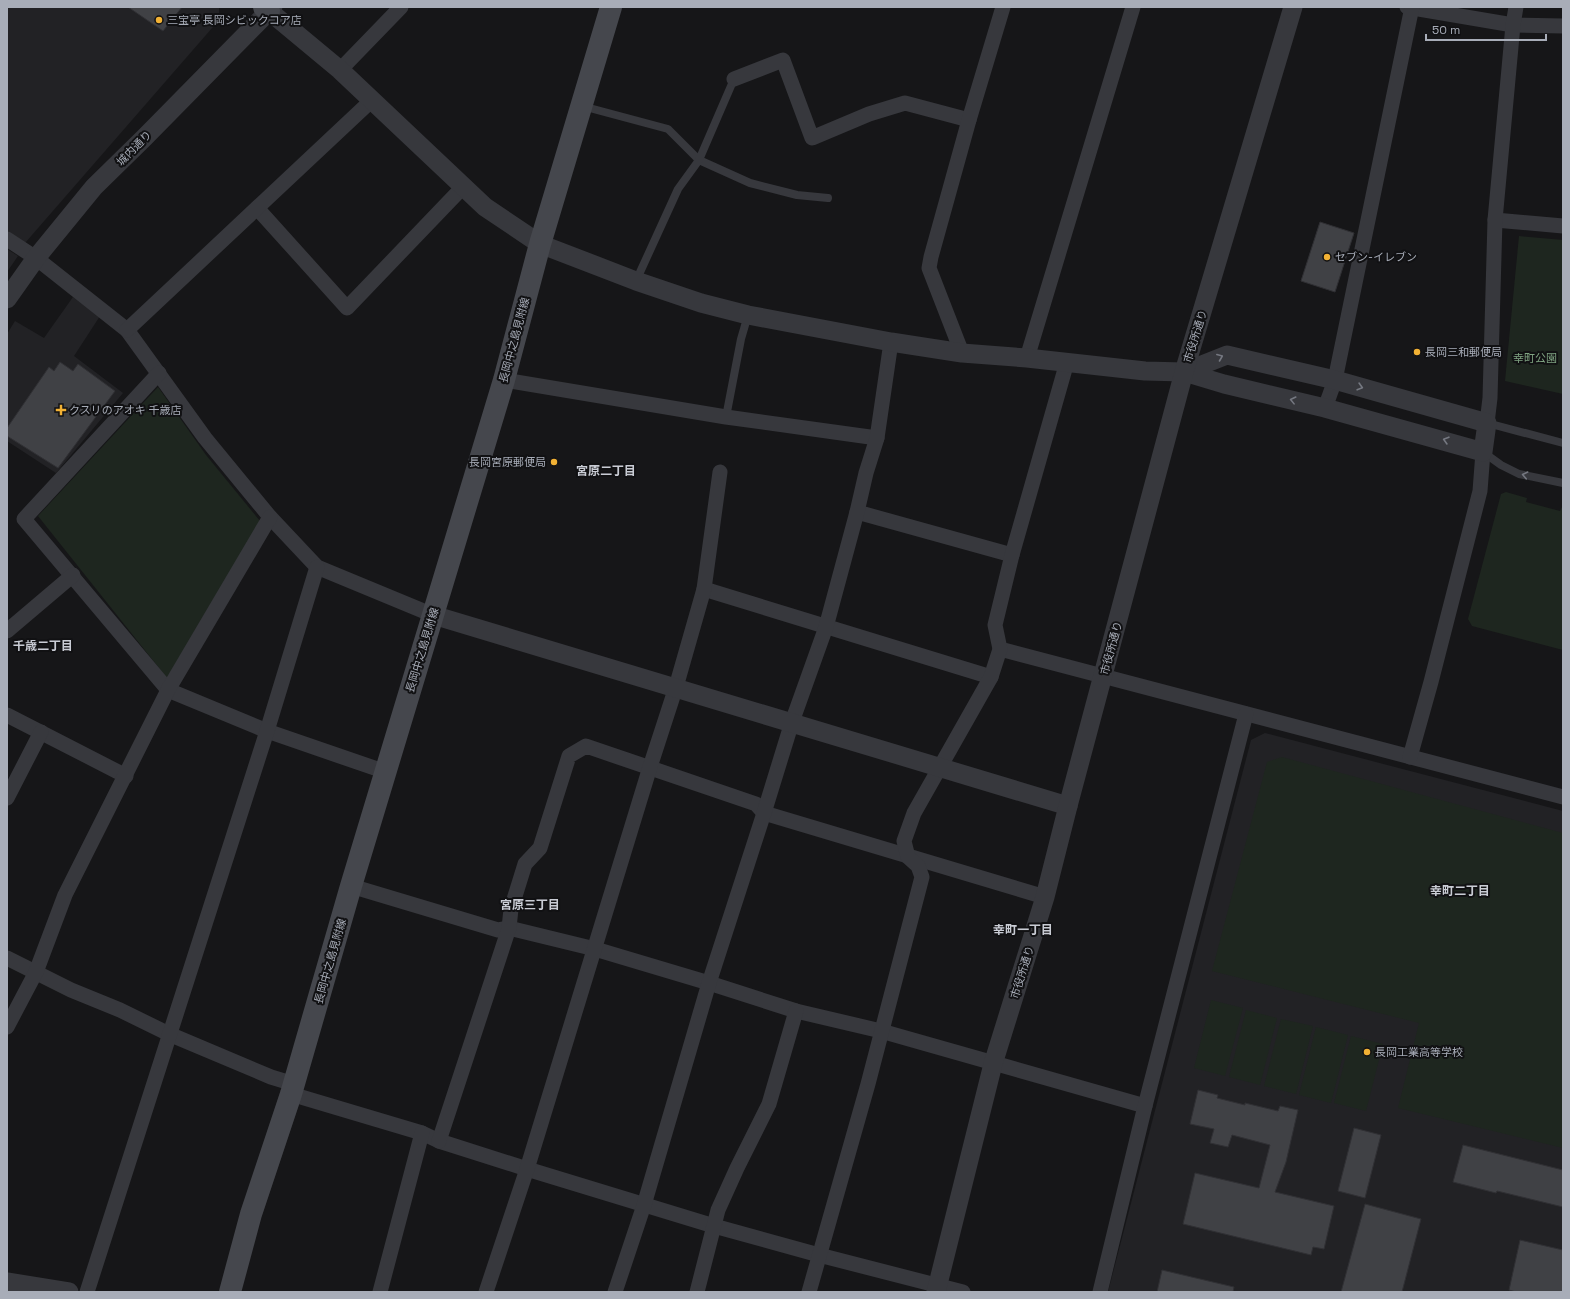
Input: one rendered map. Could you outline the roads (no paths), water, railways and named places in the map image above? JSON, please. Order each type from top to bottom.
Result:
[{"type":"main road","name":"長岡中之島見附線","points":[[230,1292],[251,1214],[292,1089],[351,886],[504,380],[540,244],[611,7]]},
{"type":"street","points":[[340,70],[401,7]]},
{"type":"street","points":[[962,353],[930,268],[931,257],[969,120],[1003,7]]},
{"type":"street","points":[[1027,358],[1133,7]]},
{"type":"street","name":"市役所通り","points":[[937,1289],[993,1064],[1045,897],[1184,372],[1292,7]]},
{"type":"street","points":[[1325,408],[1334,380],[1410,7],[1513,25],[1563,26]]},
{"type":"street","points":[[1410,757],[1431,682],[1480,491],[1490,398],[1495,220],[1513,25],[1516,7]]},
{"type":"street","points":[[268,8],[340,70],[486,207],[540,244],[636,281],[701,303],[748,316],[891,342],[962,353],[1027,358],[1145,371],[1184,372],[1224,384],[1325,408],[1483,452]]},
{"type":"street","name":"城内通り","points":[[7,299],[36,258],[94,187],[144,138],[268,8]]},
{"type":"street","points":[[734,79],[783,60],[812,138],[869,114],[905,103],[969,120]]},
{"type":"street","points":[[127,330],[372,100]]},
{"type":"street","points":[[257,208],[347,308],[463,187]]},
{"type":"street","points":[[1495,220],[1563,226]]},
{"type":"street","points":[[7,239],[36,258],[127,330],[206,438],[270,517],[317,567],[433,615],[1068,806]]},
{"type":"street","points":[[615,1292],[644,1205],[709,983],[792,722],[826,627],[866,473],[877,438],[891,342]]},
{"type":"street","points":[[1184,372],[1227,355],[1334,380],[1487,423]]},
{"type":"street","points":[[809,1292],[868,1084],[922,878],[918,866],[908,857],[904,841],[914,813],[990,677],[1000,649],[995,625],[1012,556],[1067,362]]},
{"type":"street","points":[[159,373],[24,519],[73,575],[168,690],[267,731],[386,772]]},
{"type":"street","points":[[504,380],[726,417],[877,438]]},
{"type":"street","points":[[486,1292],[527,1169],[650,767],[676,688],[704,589],[720,472]]},
{"type":"street","points":[[857,512],[1012,556]]},
{"type":"street","points":[[7,1027],[36,972],[65,895],[168,690],[270,517]]},
{"type":"street","points":[[87,1292],[267,731],[317,567]]},
{"type":"street","points":[[7,631],[73,575]]},
{"type":"street","points":[[704,589],[990,677]]},
{"type":"street","points":[[1000,649],[1563,797]]},
{"type":"street","points":[[1100,1292],[1145,1106],[1246,714]]},
{"type":"street","points":[[7,715],[126,776]]},
{"type":"street","points":[[7,798],[41,732]]},
{"type":"street","points":[[439,1141],[509,928],[512,909],[525,864],[540,848],[569,756],[586,746],[756,804],[764,814],[1045,897]]},
{"type":"street","points":[[351,886],[498,930],[509,928],[595,949],[796,1010],[881,1031],[1145,1106]]},
{"type":"street","points":[[7,958],[70,990],[120,1010],[169,1034],[271,1077],[292,1089],[439,1141],[714,1226],[937,1289],[963,1292]]},
{"type":"street","points":[[697,1292],[718,1210],[769,1104],[796,1010]]},
{"type":"street","points":[[380,1292],[422,1134]]},
{"type":"street","points":[[13,1286],[69,1292]]},
{"type":"lane","points":[[636,281],[678,189],[699,160],[734,79]]},
{"type":"lane","points":[[581,106],[668,129],[699,160],[750,183],[797,195],[828,198]]},
{"type":"lane","points":[[726,417],[741,339],[748,316]]},
{"type":"lane","points":[[1487,423],[1563,443]]},
{"type":"lane","points":[[1483,452],[1501,465],[1519,474],[1563,483]]},
{"type":"place","name":"三宝亭 長岡シビックコア店","points":[[159,20]]},
{"type":"place","name":"セブン-イレブン","points":[[1327,257]]},
{"type":"place","name":"長岡三和郵便局","points":[[1417,352]]},
{"type":"place","name":"クスリのアオキ 千歳店","points":[[61,410]]},
{"type":"place","name":"長岡宮原郵便局","points":[[554,462]]},
{"type":"place","name":"長岡工業高等学校","points":[[1367,1052]]},
{"type":"district","name":"宮原二丁目","points":[[606,471]]},
{"type":"district","name":"千歳二丁目","points":[[43,646]]},
{"type":"district","name":"幸町二丁目","points":[[1460,891]]},
{"type":"district","name":"宮原三丁目","points":[[530,905]]},
{"type":"district","name":"幸町一丁目","points":[[1023,930]]},
{"type":"park label","name":"幸町公園","points":[[1535,358]]}]
